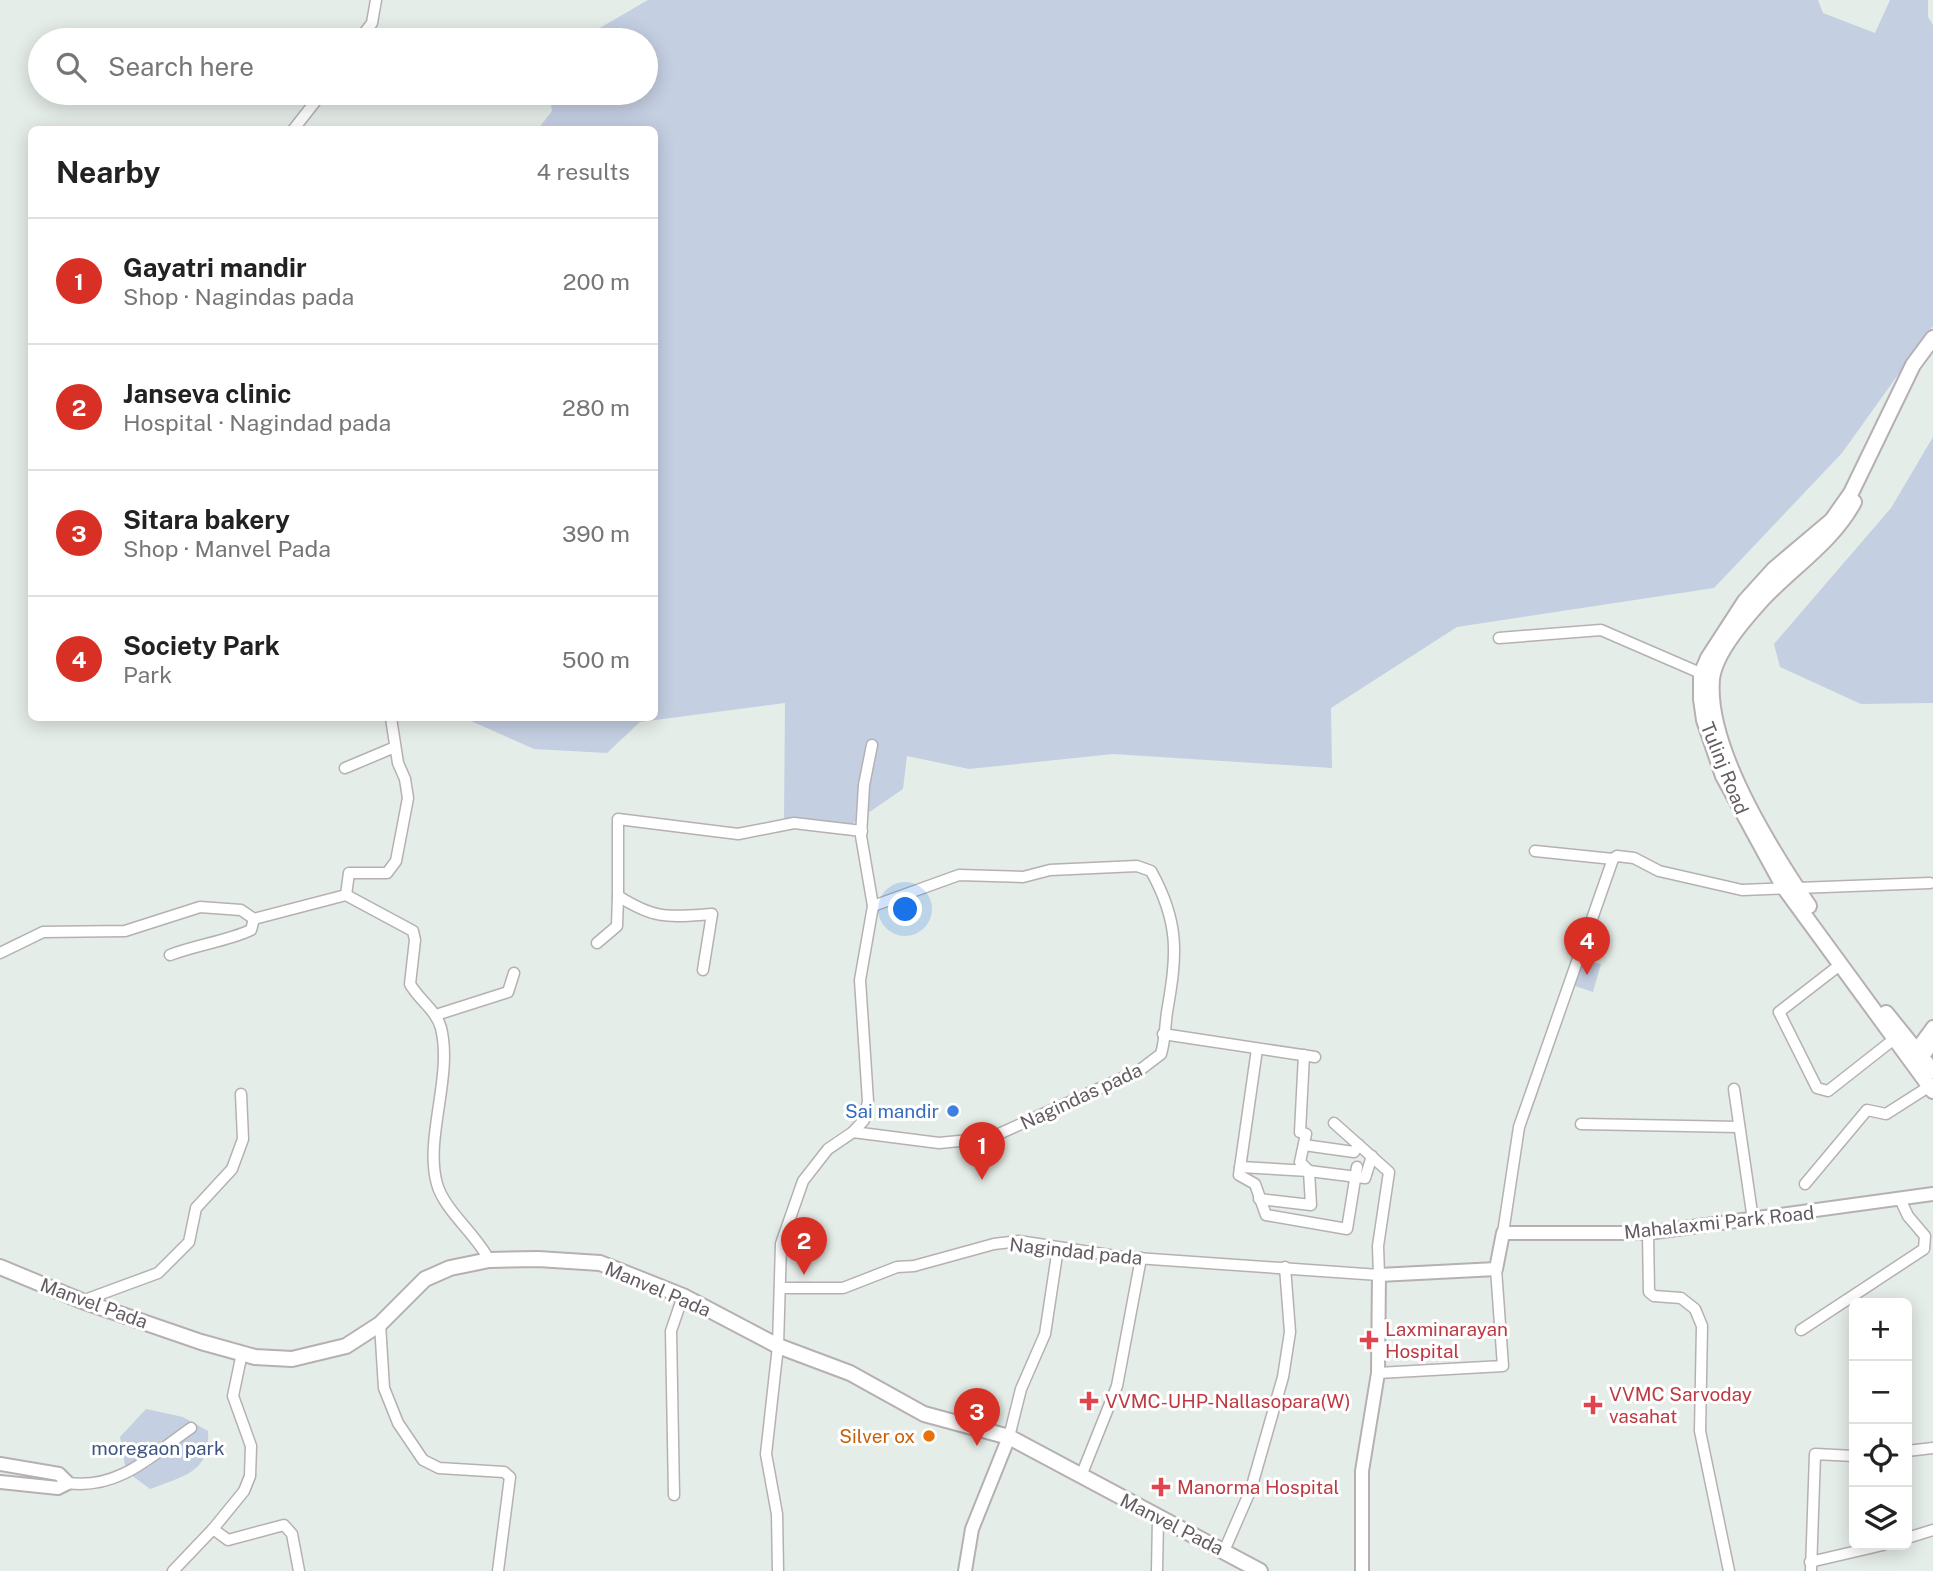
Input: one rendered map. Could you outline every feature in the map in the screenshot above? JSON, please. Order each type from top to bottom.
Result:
[{"type":"main road","points":[[1707,676],[1708,658],[1745,601],[1774,569],[1832,520],[1851,493],[1913,365],[1933,338]]},
{"type":"main road","points":[[1707,676],[1760,603],[1842,524],[1933,352]]},
{"type":"main road","name":"Tulinj Road","points":[[1707,676],[1724,755],[1789,886],[1841,964],[1915,1059],[1932,1087]]},
{"type":"main road","name":"Tulinj Road","points":[[1789,886],[1897,1037]]},
{"type":"main road","name":"Tulinj Road","points":[[1915,1059],[1933,1071]]},
{"type":"main road","name":"Manvel Pada","points":[[0,1267],[82,1301],[255,1357],[306,1358],[346,1346],[380,1324],[425,1279],[450,1268],[489,1260],[538,1259],[600,1263],[683,1296],[778,1346],[850,1373],[924,1413],[1009,1437],[1158,1519],[1260,1571]]},
{"type":"street","points":[[368,28],[372,23],[376,0]]},
{"type":"street","points":[[296,126],[312,105]]},
{"type":"street","points":[[1499,638],[1601,630],[1707,676]]},
{"type":"street","points":[[346,895],[349,873],[387,873],[396,861],[408,798],[394,747],[391,721]]},
{"type":"street","points":[[778,1571],[777,1514],[766,1454],[778,1346],[781,1244],[803,1181],[828,1149],[853,1132],[864,1120],[868,1101],[860,980],[873,906],[862,831],[864,785],[872,745]]},
{"type":"street","points":[[345,768],[394,747]]},
{"type":"street","points":[[597,943],[617,926],[618,819],[738,834],[794,822],[862,831]]},
{"type":"street","points":[[1535,851],[1613,859],[1617,856],[1634,858],[1659,872],[1732,889],[1930,883]]},
{"type":"street","points":[[1378,1373],[1503,1366],[1496,1269],[1519,1126],[1613,859]]},
{"type":"street","name":"Nagindas pada","points":[[853,1132],[939,1143],[990,1138],[1155,1062],[1161,1055],[1175,946],[1167,899],[1151,871],[1136,866],[1051,870],[1023,877],[959,875],[873,906]]},
{"type":"street","points":[[0,953],[43,932],[125,931],[200,907],[240,910],[254,919],[346,895],[408,926],[415,940],[410,984],[436,1015],[441,1030],[443,1083],[437,1133],[436,1181],[489,1260]]},
{"type":"street","points":[[618,896],[642,911],[665,918],[712,914],[703,970]]},
{"type":"street","points":[[170,955],[202,943],[240,935],[251,930],[254,919]]},
{"type":"street","points":[[1841,964],[1779,1012],[1817,1088],[1828,1091],[1897,1037]]},
{"type":"street","points":[[436,1015],[508,992],[514,973]]},
{"type":"street","points":[[1915,1059],[1933,1027]]},
{"type":"street","points":[[1163,1034],[1309,1056],[1300,1132],[1306,1134],[1300,1163],[1309,1171],[1311,1205],[1259,1199]]},
{"type":"street","points":[[1915,1059],[1933,1043]]},
{"type":"street","points":[[1257,1049],[1239,1175],[1255,1184],[1266,1215],[1347,1229],[1356,1172]]},
{"type":"street","points":[[1805,1184],[1867,1110],[1886,1114],[1932,1087]]},
{"type":"street","points":[[1734,1089],[1753,1220]]},
{"type":"street","points":[[82,1301],[158,1273],[189,1242],[196,1208],[232,1169],[243,1139],[241,1094]]},
{"type":"street","points":[[1334,1123],[1390,1171],[1378,1245],[1378,1373],[1364,1451],[1362,1571]]},
{"type":"street","points":[[1581,1124],[1739,1127]]},
{"type":"street","points":[[1304,1145],[1354,1152],[1359,1145]]},
{"type":"street","points":[[1240,1167],[1356,1172],[1365,1178],[1372,1156]]},
{"type":"street","name":"Mahalaxmi Park Road","points":[[1503,1233],[1648,1233],[1933,1194]]},
{"type":"street","points":[[1801,1330],[1924,1249],[1925,1236],[1908,1216],[1900,1199]]},
{"type":"street","points":[[1648,1233],[1649,1292],[1654,1296],[1681,1298],[1695,1310],[1702,1326],[1700,1431],[1729,1571]]},
{"type":"street","name":"Nagindad pada","points":[[780,1288],[843,1288],[897,1267],[914,1266],[994,1244],[1019,1241],[1141,1258],[1379,1275]]},
{"type":"street","points":[[965,1571],[972,1530],[1009,1437],[1021,1389],[1045,1334],[1058,1248]]},
{"type":"street","points":[[1081,1476],[1117,1386],[1141,1258]]},
{"type":"street","points":[[1224,1551],[1251,1489],[1283,1377],[1290,1332],[1285,1267]]},
{"type":"street","points":[[1379,1275],[1496,1269]]},
{"type":"street","points":[[674,1495],[671,1331],[683,1296]]},
{"type":"street","points":[[380,1324],[383,1388],[398,1423],[424,1460],[439,1468],[504,1472],[510,1477],[498,1571]]},
{"type":"street","points":[[173,1571],[244,1491],[250,1476],[251,1446],[233,1396],[242,1353]]},
{"type":"street","points":[[0,1482],[58,1489],[68,1483],[85,1485],[119,1479],[191,1428]]},
{"type":"street","points":[[1912,1450],[1933,1448]]},
{"type":"street","points":[[1849,1456],[1815,1454],[1810,1567],[1866,1550]]},
{"type":"street","points":[[0,1464],[59,1474],[68,1483]]},
{"type":"street","points":[[1157,1571],[1158,1519]]},
{"type":"street","points":[[213,1528],[228,1540],[284,1525],[292,1534],[299,1571]]},
{"type":"street","points":[[1912,1536],[1933,1530]]},
{"type":"green space","points":[[648,0],[1818,0],[1823,13],[1875,33],[1890,0],[1928,0],[1928,17],[1933,25],[1933,326],[1842,453],[1714,588],[1457,627],[1331,708],[1332,768],[1113,754],[969,769],[907,756],[903,789],[852,824],[784,819],[785,703],[658,720],[658,126],[540,126],[552,111],[551,105],[658,105],[658,28],[600,28]]},
{"type":"green space","points":[[1933,437],[1933,703],[1861,704],[1780,667],[1774,644],[1891,508]]},
{"type":"green space","points":[[471,721],[648,721],[640,722],[607,753],[534,749]]},
{"type":"green space","points":[[1582,959],[1601,964],[1593,992],[1572,985]]},
{"type":"green space","name":"moregaon park","points":[[146,1409],[183,1417],[208,1431],[208,1445],[200,1464],[184,1476],[150,1489],[126,1471],[120,1437]]},
{"type":"place","name":"Society Park","points":[[1587,975]]},
{"type":"place","name":"Sai mandir","points":[[953,1111]]},
{"type":"place","name":"Gayatri mandir","points":[[982,1180]]},
{"type":"place","name":"Janseva clinic","points":[[804,1275]]},
{"type":"place","name":"Laxminarayan Hospital","points":[[1369,1340]]},
{"type":"place","name":"VVMC-UHP-Nallasopara(W)","points":[[1089,1401]]},
{"type":"place","name":"VVMC Sarvoday vasahat","points":[[1593,1405]]},
{"type":"place","name":"Silver ox","points":[[929,1436]]},
{"type":"place","name":"Sitara bakery","points":[[977,1446]]},
{"type":"place","name":"Manorma Hospital","points":[[1161,1487]]}]
